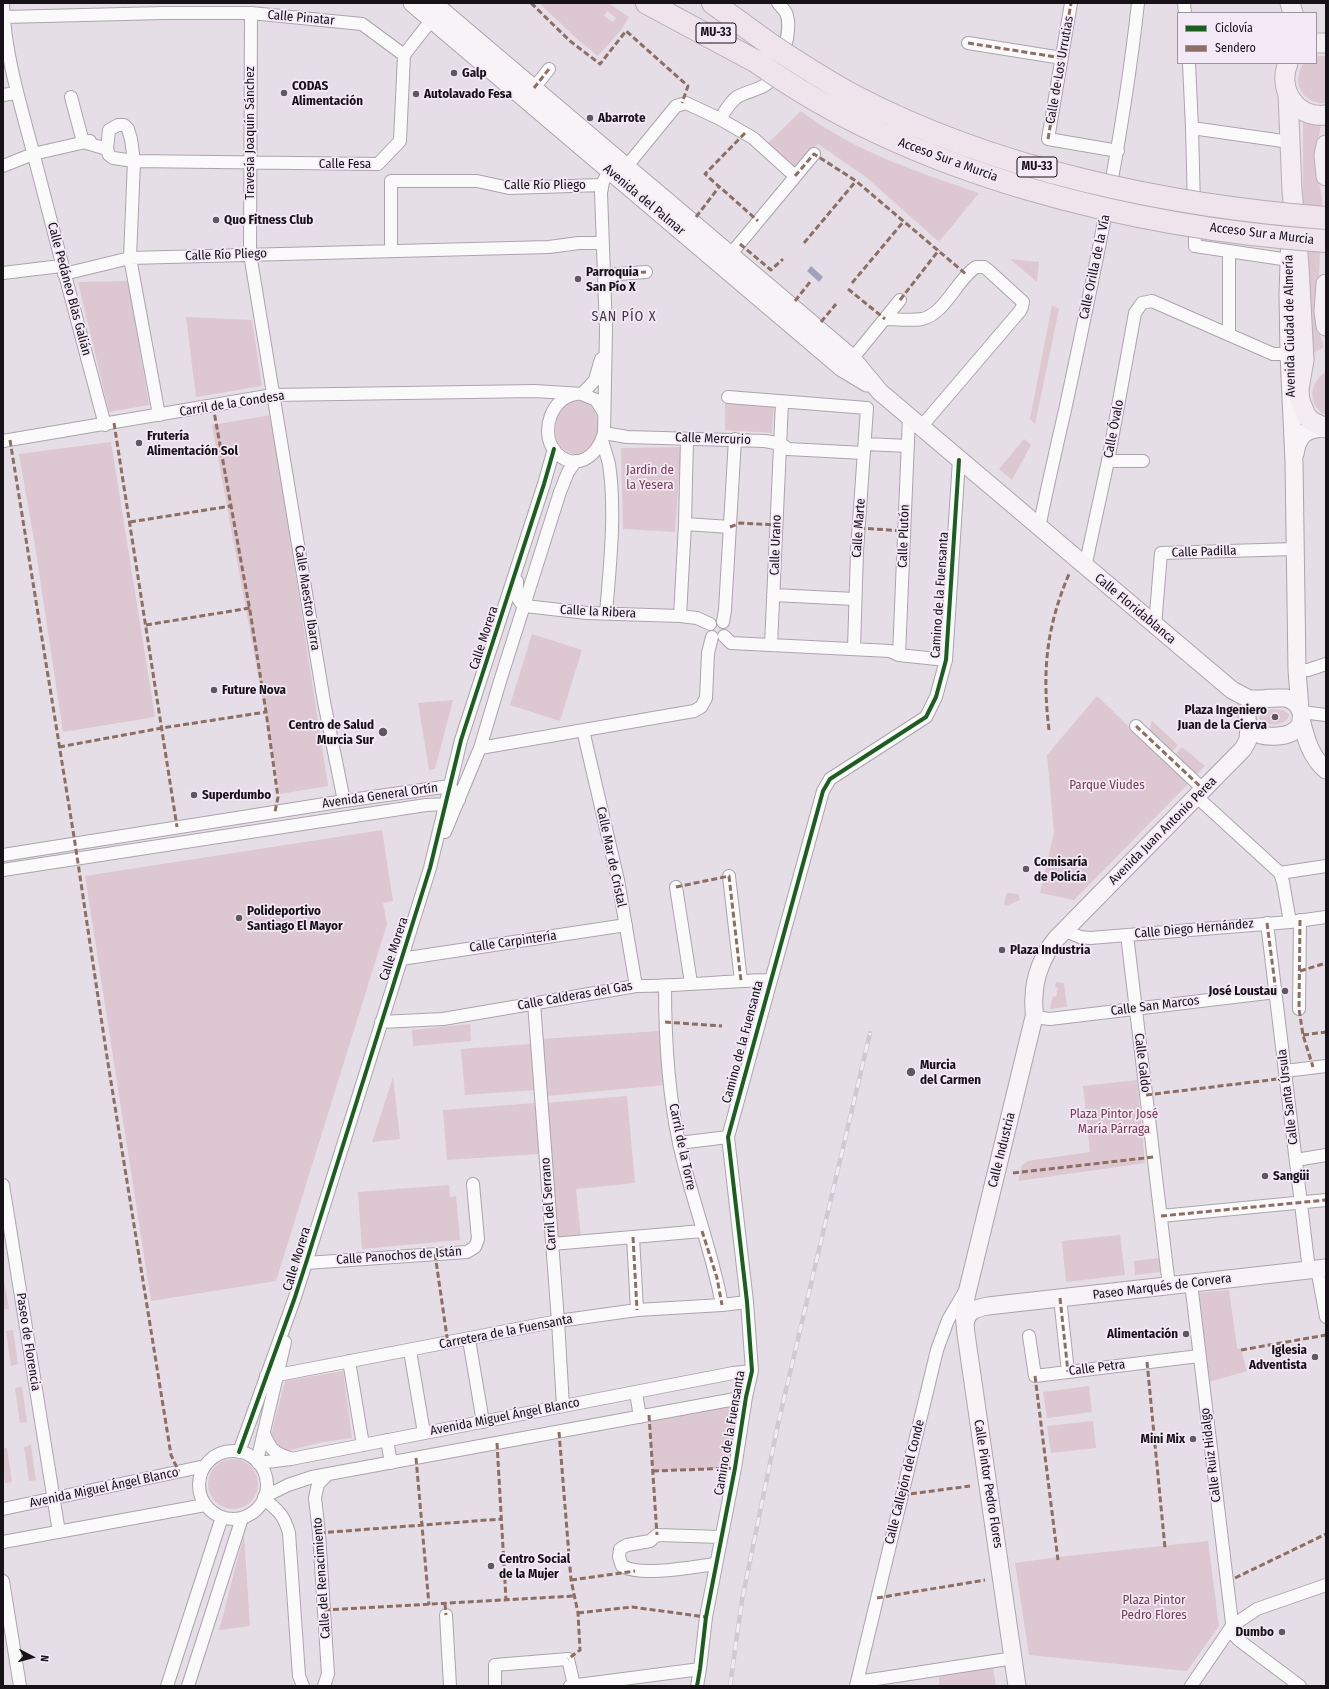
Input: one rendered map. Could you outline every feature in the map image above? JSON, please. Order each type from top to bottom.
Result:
[{"type":"highway","points":[[647,3],[757,62]]},
{"type":"highway","name":"Acceso Sur a Murcia","points":[[675,3],[757,62],[811,98],[873,131],[943,160],[1017,184],[1093,206],[1197,226],[1261,235],[1326,241]]},
{"type":"highway","name":"Acceso Sur a Murcia","points":[[713,3],[771,46],[822,78],[885,110],[949,138],[1032,165],[1122,189],[1202,204],[1271,213],[1326,218]]},
{"type":"highway","points":[[727,3],[771,46]]},
{"type":"main road","name":"Avenida del Palmar","points":[[412,3],[435,10],[534,88],[612,174],[730,255],[852,358],[880,392]]},
{"type":"main road","name":"Avenida del Palmar","points":[[435,10],[612,174],[842,368],[880,392],[1039,528]]},
{"type":"main road","name":"Avenida Ciudad de Almería","points":[[1287,65],[1285,81],[1288,94],[1292,191],[1289,260],[1289,354],[1294,462],[1297,670],[1301,713]]},
{"type":"main road","points":[[1288,94],[1295,105],[1305,112],[1317,116],[1326,115]]},
{"type":"main road","points":[[1326,145],[1324,155],[1326,176]]},
{"type":"main road","points":[[1292,191],[1299,266],[1304,360],[1299,389],[1300,401],[1306,415],[1311,421],[1325,428]]},
{"type":"main road","points":[[1326,284],[1324,311],[1326,326]]},
{"type":"main road","name":"Avenida Ciudad de Almería","points":[[1294,462],[1299,438],[1312,429],[1325,428]]},
{"type":"main road","name":"Calle Floridablanca","points":[[1039,528],[1232,690],[1249,699],[1261,699]]},
{"type":"main road","name":"Avenida Ciudad de Almería","points":[[1286,698],[1290,696],[1294,688],[1297,670]]},
{"type":"main road","name":"Calle Floridablanca","points":[[1232,690],[1243,706],[1248,721]]},
{"type":"main road","points":[[1301,713],[1297,729],[1285,735],[1259,735],[1253,731],[1248,721],[1252,705],[1261,699],[1286,698],[1296,703],[1301,713],[1308,747],[1318,763],[1326,770]]},
{"type":"main road","name":"Avenida Juan Antonio Perea","points":[[1064,930],[1201,794],[1246,746],[1249,736],[1248,721]]},
{"type":"main road","points":[[1034,1017],[1034,993],[1041,964],[1050,946],[1064,930]]},
{"type":"main road","name":"Calle Industria","points":[[970,1283],[1034,1017]]},
{"type":"main road","name":"Paseo Marqués de Corvera","points":[[965,1326],[966,1318],[971,1311],[997,1305],[1317,1269]]},
{"type":"main road","name":"Paseo Marqués de Corvera","points":[[970,1283],[971,1294],[978,1302],[997,1305]]},
{"type":"main road","name":"Calle Pintor Pedro Flores","points":[[970,1283],[965,1304],[965,1326],[1017,1686]]},
{"type":"street","points":[[720,119],[732,101],[762,87],[772,79],[780,66],[787,40],[788,8],[778,3]]},
{"type":"street","name":"Calle de Los Urrutias","points":[[1071,3],[1048,139],[1118,151]]},
{"type":"street","name":"Calle Orilla de la Vía","points":[[1039,528],[1118,151],[1131,64],[1138,3]]},
{"type":"street","name":"Calle Pinatar","points":[[3,11],[164,8],[362,24],[404,55]]},
{"type":"street","points":[[404,55],[435,10]]},
{"type":"street","name":"Calle Pedáneo Blas Galián","points":[[3,11],[4,35],[17,93],[63,270],[106,424]]},
{"type":"street","name":"Travesía Joaquín Sánchez","points":[[251,14],[250,254],[273,395]]},
{"type":"street","points":[[968,43],[1062,58]]},
{"type":"street","name":"Calle Fesa","points":[[83,142],[107,143],[109,155],[113,158],[134,161],[250,164],[378,164],[400,141],[404,55]]},
{"type":"street","points":[[1189,64],[1195,246],[1289,260]]},
{"type":"street","points":[[534,88],[549,69]]},
{"type":"street","points":[[3,95],[17,93]]},
{"type":"street","points":[[3,166],[33,154],[83,142],[71,97]]},
{"type":"street","points":[[606,613],[611,554],[611,490],[609,463],[603,436],[606,330],[604,243],[612,174],[631,161],[676,106],[682,103],[692,104],[753,138],[795,176]]},
{"type":"street","points":[[107,143],[109,130],[112,127],[124,125],[128,129],[134,161],[130,258],[159,415]]},
{"type":"street","points":[[1192,128],[1290,142]]},
{"type":"street","points":[[730,255],[814,154]]},
{"type":"street","name":"Calle Río Pliego","points":[[391,251],[391,181],[477,181],[509,188],[612,174]]},
{"type":"street","name":"Calle Río Pliego","points":[[3,273],[63,270],[130,258],[549,247],[579,243],[604,243]]},
{"type":"street","points":[[1230,251],[1229,335],[1273,354],[1289,354]]},
{"type":"street","points":[[885,319],[922,319],[932,315],[967,275],[976,267],[984,267],[1023,302],[1020,311],[915,422]]},
{"type":"street","points":[[605,275],[646,272]]},
{"type":"street","points":[[852,358],[900,300]]},
{"type":"street","name":"Calle Óvalo","points":[[1085,567],[1108,461],[1135,313],[1142,303],[1152,301],[1229,335]]},
{"type":"street","points":[[550,419],[558,402],[566,396],[579,394],[595,380],[600,364],[606,330]]},
{"type":"street","points":[[535,392],[543,396],[548,402],[550,413],[549,431],[554,450],[566,459],[576,461],[592,455],[603,436]]},
{"type":"street","name":"Carril de la Condesa","points":[[3,441],[273,395],[535,392],[579,394],[596,400],[604,414]]},
{"type":"street","points":[[728,397],[867,408],[880,392]]},
{"type":"street","name":"Calle Maestro Ibarra","points":[[273,395],[332,743],[344,800]]},
{"type":"street","points":[[781,444],[782,402]]},
{"type":"street","name":"Calle Marte","points":[[854,649],[855,599],[867,408]]},
{"type":"street","name":"Calle Plutón","points":[[899,655],[908,446],[915,422]]},
{"type":"street","name":"Calle Mercurio","points":[[603,436],[736,439],[781,444],[788,449],[864,449],[908,446]]},
{"type":"street","points":[[680,616],[685,524],[687,439]]},
{"type":"street","points":[[480,748],[694,711],[701,707],[706,698],[708,653],[718,636],[727,629],[723,622],[736,439]]},
{"type":"street","name":"Calle Urano","points":[[771,645],[781,444]]},
{"type":"street","name":"Calle Morera","points":[[239,1452],[272,1376],[294,1300],[430,868],[462,740],[554,450]]},
{"type":"street","name":"Camino de la Fuensanta","points":[[697,1686],[715,1564],[735,1468],[746,1397],[752,1371],[747,1302],[728,1137],[823,791],[830,779],[926,717],[936,697],[946,660],[959,460]]},
{"type":"street","name":"Calle Morera","points":[[430,868],[480,748],[560,492],[568,472],[576,461]]},
{"type":"street","points":[[1108,461],[1143,461]]},
{"type":"street","points":[[685,524],[730,526]]},
{"type":"street","name":"Calle Padilla","points":[[1155,626],[1161,553],[1295,549]]},
{"type":"street","points":[[517,569],[517,599],[520,604],[525,606]]},
{"type":"street","points":[[773,595],[855,599]]},
{"type":"street","name":"Calle la Ribera","points":[[525,606],[587,613],[680,616],[697,618],[710,624]]},
{"type":"street","points":[[723,622],[715,620],[710,624],[709,630],[732,643],[890,651],[899,655],[946,660]]},
{"type":"street","points":[[1297,670],[1308,670],[1326,664]]},
{"type":"street","points":[[1301,713],[1326,715]]},
{"type":"street","points":[[1136,726],[1280,873],[1295,921],[1299,1009]]},
{"type":"street","name":"Calle Mar de Cristal","points":[[583,730],[618,880],[636,986]]},
{"type":"street","name":"Avenida General Ortín","points":[[3,855],[344,800],[450,786],[458,800],[446,804],[419,806],[3,870]]},
{"type":"street","points":[[1280,873],[1326,866]]},
{"type":"street","points":[[729,876],[741,981]]},
{"type":"street","points":[[676,887],[691,983]]},
{"type":"street","name":"Calle Diego Hernández","points":[[1064,930],[1083,937],[1127,935],[1326,917]]},
{"type":"street","name":"Calle Santa Úrsula","points":[[1267,923],[1302,1203],[1326,1316]]},
{"type":"street","name":"Calle Carpintería","points":[[401,959],[626,925]]},
{"type":"street","name":"Calle Galdo","points":[[1127,935],[1169,1286]]},
{"type":"street","name":"Calle Calderas del Gas","points":[[381,1022],[443,1019],[534,1002],[636,986],[665,986],[691,983],[770,980]]},
{"type":"street","name":"Carril de la Torre","points":[[665,986],[665,1022],[670,1085],[679,1143],[702,1231],[715,1272],[722,1305]]},
{"type":"street","name":"Calle San Marcos","points":[[1034,1017],[1050,1020],[1136,1008],[1276,992]]},
{"type":"street","name":"Carril del Serrano","points":[[534,1002],[563,1406]]},
{"type":"street","points":[[1285,1071],[1326,1066]]},
{"type":"street","points":[[679,1143],[728,1137]]},
{"type":"street","points":[[1296,1160],[1326,1155]]},
{"type":"street","name":"Calle Panochos de Istán","points":[[306,1263],[467,1252],[475,1247],[478,1238],[473,1184]]},
{"type":"street","name":"Paseo de Florencia","points":[[3,1185],[59,1532]]},
{"type":"street","points":[[1161,1216],[1326,1200]]},
{"type":"street","points":[[552,1244],[702,1231]]},
{"type":"street","points":[[629,1237],[637,1310]]},
{"type":"street","name":"Calle Callejón del Conde","points":[[856,1684],[937,1350],[952,1312],[970,1283]]},
{"type":"street","name":"Calle Ruiz Hidalgo","points":[[1191,1283],[1232,1626]]},
{"type":"street","points":[[1060,1298],[1068,1372]]},
{"type":"street","name":"Carretera de la Fuensanta","points":[[272,1376],[558,1322],[637,1310],[747,1302]]},
{"type":"street","points":[[952,1312],[965,1326]]},
{"type":"street","name":"Calle Petra","points":[[1029,1336],[1035,1376],[1199,1356]]},
{"type":"street","points":[[469,1340],[483,1422]]},
{"type":"street","points":[[410,1351],[424,1433]]},
{"type":"street","points":[[349,1361],[363,1445]]},
{"type":"street","name":"Avenida Miguel Ángel Blanco","points":[[257,1462],[291,1459],[752,1371]]},
{"type":"street","name":"Calle Morera","points":[[257,1462],[264,1434],[272,1376]]},
{"type":"street","points":[[636,1393],[640,1417]]},
{"type":"street","name":"Avenida Miguel Ángel Blanco","points":[[264,1498],[288,1485],[312,1477],[746,1397]]},
{"type":"street","points":[[264,1434],[272,1450],[291,1459]]},
{"type":"street","points":[[387,1440],[391,1463]]},
{"type":"street","points":[[226,1452],[239,1452],[248,1455],[257,1462],[262,1469],[267,1483],[264,1498],[259,1507],[251,1514],[242,1518],[232,1519],[213,1513],[205,1505],[200,1496],[200,1476],[204,1466],[214,1457],[226,1452]]},
{"type":"street","name":"Avenida Miguel Ángel Blanco","points":[[3,1509],[204,1466]]},
{"type":"street","name":"Calle del Renacimiento","points":[[324,1686],[328,1674],[320,1540],[315,1498],[318,1484],[328,1474]]},
{"type":"street","points":[[264,1498],[285,1519],[289,1533],[299,1676],[303,1686]]},
{"type":"street","points":[[3,1542],[205,1505]]},
{"type":"street","points":[[167,1686],[222,1517]]},
{"type":"street","points":[[188,1686],[242,1518]]},
{"type":"street","points":[[715,1564],[663,1570],[635,1571],[622,1566],[619,1556],[620,1549],[627,1545],[650,1541],[657,1535],[721,1537]]},
{"type":"street","points":[[3,1581],[20,1686]]},
{"type":"street","points":[[1191,1686],[1232,1626],[1257,1609],[1326,1585]]},
{"type":"street","points":[[446,1615],[450,1686]]},
{"type":"street","points":[[1232,1626],[1234,1635],[1240,1641],[1300,1686]]},
{"type":"street","points":[[856,1684],[1014,1658]]},
{"type":"street","points":[[495,1686],[495,1665],[568,1659],[574,1686],[700,1668]]},
{"type":"street","points":[[308,1686],[319,1686]]},
{"type":"green space","points":[[539,3],[608,3],[629,17],[621,30],[598,56],[576,38]],"holes":[[[607,11],[616,18],[613,22],[604,16]]]},
{"type":"green space","points":[[1317,56],[1326,56],[1326,103],[1318,103],[1305,96],[1299,84],[1298,77],[1303,64],[1317,64]]},
{"type":"green space","points":[[801,111],[842,138],[864,149],[932,177],[979,193],[939,242],[866,177],[818,144],[794,170],[766,145]]},
{"type":"green space","points":[[1303,122],[1321,125],[1316,151],[1318,178],[1322,198],[1317,326],[1324,347],[1310,355],[1303,195]]},
{"type":"green space","points":[[1010,259],[1039,262],[1037,282]]},
{"type":"green space","points":[[128,281],[149,405],[109,412],[78,282]]},
{"type":"green space","points":[[1052,305],[1059,309],[1035,424],[1030,419]]},
{"type":"green space","points":[[186,317],[252,320],[262,386],[196,397]]},
{"type":"green space","points":[[1326,372],[1326,415],[1316,406],[1312,394],[1316,382],[1320,376]]},
{"type":"green space","points":[[576,400],[586,403],[593,409],[597,418],[598,427],[596,437],[591,445],[585,451],[576,454],[567,452],[560,445],[557,439],[556,425],[560,412],[564,406]]},
{"type":"green space","points":[[725,400],[774,404],[772,433],[725,430]]},
{"type":"green space","points":[[271,415],[328,786],[280,794],[212,425]]},
{"type":"green space","points":[[1024,439],[1031,445],[1012,480],[999,469]]},
{"type":"green space","points":[[111,442],[155,717],[63,732],[35,546],[19,454]]},
{"type":"green space","name":"Jardín de la Yesera","points":[[681,447],[675,532],[623,529],[621,448]]},
{"type":"green space","points":[[532,634],[582,650],[560,721],[510,705]]},
{"type":"green space","name":"Parque Viudes","points":[[1097,696],[1188,784],[1074,900],[1040,893],[1054,833],[1047,755]]},
{"type":"green space","points":[[453,700],[435,769],[429,770],[418,703]]},
{"type":"green space","points":[[1273,709],[1283,710],[1289,714],[1289,717],[1279,724],[1267,724],[1260,720],[1259,717],[1266,711]]},
{"type":"green space","points":[[1152,721],[1178,745],[1171,753],[1150,733]]},
{"type":"green space","points":[[1182,747],[1205,766],[1195,776],[1174,756]]},
{"type":"green space","points":[[382,830],[393,901],[383,903],[387,924],[276,1281],[151,1301],[85,876]]},
{"type":"green space","points":[[1007,893],[1018,894],[1020,900],[1006,906],[1004,904]]},
{"type":"green space","points":[[1056,982],[1064,983],[1067,1007],[1050,1009],[1053,996],[1056,997],[1058,988],[1055,987]]},
{"type":"green space","points":[[470,1024],[471,1041],[413,1046],[412,1030]]},
{"type":"green space","points":[[659,1031],[665,1085],[546,1096],[542,1039]]},
{"type":"green space","points":[[531,1044],[535,1090],[465,1095],[461,1049]]},
{"type":"green space","points":[[393,1077],[400,1139],[372,1142]]},
{"type":"green space","name":"Plaza Pintor José María Párraga","points":[[1137,1080],[1145,1163],[1018,1181],[1022,1165],[1028,1161],[1090,1152],[1083,1086]]},
{"type":"green space","points":[[627,1096],[635,1183],[576,1189],[581,1237],[558,1239],[546,1103]]},
{"type":"green space","points":[[536,1103],[539,1154],[447,1160],[443,1110]]},
{"type":"green space","points":[[449,1185],[450,1197],[456,1196],[460,1240],[362,1249],[358,1192]]},
{"type":"green space","points":[[1120,1235],[1125,1275],[1066,1282],[1062,1241]]},
{"type":"green space","points":[[1159,1258],[1161,1272],[1135,1275],[1134,1261]]},
{"type":"green space","points":[[3,1275],[9,1309],[3,1310]]},
{"type":"green space","points":[[1229,1290],[1237,1348],[1241,1350],[1247,1371],[1209,1382],[1199,1293]]},
{"type":"green space","points":[[13,1330],[18,1364],[11,1366],[6,1331]]},
{"type":"green space","points":[[343,1371],[352,1438],[323,1442],[282,1452],[271,1435],[285,1381]]},
{"type":"green space","points":[[1089,1386],[1092,1412],[1047,1418],[1043,1392]]},
{"type":"green space","points":[[22,1387],[27,1422],[20,1423],[15,1388]]},
{"type":"green space","points":[[746,1397],[735,1468],[653,1471],[649,1415]]},
{"type":"green space","points":[[1093,1421],[1096,1448],[1051,1453],[1047,1426]]},
{"type":"green space","points":[[31,1445],[36,1480],[29,1481],[24,1447]]},
{"type":"green space","points":[[7,1448],[12,1482],[5,1483],[3,1470],[3,1449]]},
{"type":"green space","points":[[233,1459],[242,1461],[253,1470],[258,1484],[256,1493],[247,1504],[233,1509],[224,1507],[213,1498],[208,1484],[210,1475],[219,1464]]},
{"type":"green space","points":[[244,1535],[250,1626],[219,1630]]},
{"type":"green space","name":"Plaza Pintor Pedro Flores","points":[[1208,1541],[1219,1626],[1187,1671],[1029,1655],[1015,1563]]},
{"type":"green space","points":[[993,1667],[996,1686],[939,1686],[939,1677]]},
{"type":"water","points":[[811,266],[823,277],[819,282],[807,271]]},
{"type":"railway","points":[[730,1686],[742,1600],[778,1424],[870,1033]]},
{"type":"marked path","points":[[531,3],[570,41],[600,64],[626,31],[688,86],[682,103]]},
{"type":"marked path","points":[[1048,139],[1071,3]]},
{"type":"marked path","points":[[968,43],[1062,58]]},
{"type":"marked path","points":[[534,88],[549,69]]},
{"type":"marked path","points":[[745,133],[705,174],[758,221]]},
{"type":"marked path","points":[[795,176],[814,154],[856,181],[967,275]]},
{"type":"marked path","points":[[804,243],[856,181]]},
{"type":"marked path","points":[[696,217],[719,187]]},
{"type":"marked path","points":[[852,283],[904,221]]},
{"type":"marked path","points":[[740,244],[771,270],[783,259]]},
{"type":"marked path","points":[[900,300],[939,250]]},
{"type":"marked path","points":[[605,275],[646,272]]},
{"type":"marked path","points":[[795,301],[810,282]]},
{"type":"marked path","points":[[848,289],[885,319]]},
{"type":"marked path","points":[[821,322],[836,304]]},
{"type":"marked path","points":[[213,406],[250,611],[266,712],[278,797],[275,812]]},
{"type":"marked path","points":[[114,423],[177,827]]},
{"type":"marked path","points":[[10,440],[171,1455],[179,1472]]},
{"type":"marked path","points":[[130,522],[231,506]]},
{"type":"marked path","points":[[730,527],[740,523],[777,525]]},
{"type":"marked path","points":[[859,528],[904,531]]},
{"type":"marked path","points":[[1049,730],[1046,689],[1048,650],[1055,613],[1069,574]]},
{"type":"marked path","points":[[146,625],[250,608]]},
{"type":"marked path","points":[[59,747],[162,728],[266,712]]},
{"type":"marked path","points":[[1136,726],[1204,790]]},
{"type":"marked path","points":[[676,887],[729,876],[741,981]]},
{"type":"marked path","points":[[1300,920],[1299,1009],[1303,1035],[1313,1067]]},
{"type":"marked path","points":[[1267,923],[1276,992]]},
{"type":"marked path","points":[[1300,971],[1326,963]]},
{"type":"marked path","points":[[665,1022],[722,1026]]},
{"type":"marked path","points":[[1303,1035],[1326,1032]]},
{"type":"marked path","points":[[1146,1095],[1286,1078]]},
{"type":"marked path","points":[[1013,1173],[1154,1157]]},
{"type":"marked path","points":[[1161,1216],[1326,1200]]},
{"type":"marked path","points":[[702,1231],[717,1278],[722,1305]]},
{"type":"marked path","points":[[633,1237],[637,1310]]},
{"type":"marked path","points":[[435,1254],[448,1344]]},
{"type":"marked path","points":[[1060,1298],[1068,1372]]},
{"type":"marked path","points":[[1241,1350],[1326,1335]]},
{"type":"marked path","points":[[1147,1362],[1165,1548]]},
{"type":"marked path","points":[[1035,1376],[1058,1560]]},
{"type":"marked path","points":[[649,1415],[657,1535]]},
{"type":"marked path","points":[[559,1432],[571,1580],[578,1613],[580,1650],[568,1659]]},
{"type":"marked path","points":[[497,1443],[506,1600]]},
{"type":"marked path","points":[[416,1458],[429,1605]]},
{"type":"marked path","points":[[653,1471],[735,1468]]},
{"type":"marked path","points":[[902,1495],[970,1486]]},
{"type":"marked path","points":[[319,1533],[501,1519]]},
{"type":"marked path","points":[[1235,1578],[1326,1534]]},
{"type":"marked path","points":[[571,1580],[635,1571]]},
{"type":"marked path","points":[[877,1598],[985,1580]]},
{"type":"marked path","points":[[324,1610],[574,1596]]},
{"type":"marked path","points":[[445,1604],[446,1615]]},
{"type":"marked path","points":[[578,1613],[632,1607],[706,1617]]},
{"type":"cycle path","points":[[239,1452],[306,1263],[430,868],[461,740],[554,449]]},
{"type":"cycle path","points":[[697,1686],[706,1617],[752,1371],[747,1302],[728,1137],[823,791],[830,779],[926,717],[936,697],[946,660],[959,460]]},
{"type":"place","name":"Galp","points":[[454,73]]},
{"type":"place","name":"CODAS Alimentación","points":[[284,93]]},
{"type":"place","name":"Autolavado Fesa","points":[[416,94]]},
{"type":"place","name":"Abarrote","points":[[590,118]]},
{"type":"place","name":"Quo Fitness Club","points":[[216,220]]},
{"type":"place","name":"Parroquia San Pío X","points":[[578,279]]},
{"type":"place","name":"Frutería Alimentación Sol","points":[[139,443]]},
{"type":"place","name":"Future Nova","points":[[214,690]]},
{"type":"place","name":"Plaza Ingeniero Juan de la Cierva","points":[[1275,717]]},
{"type":"place","name":"Centro de Salud Murcia Sur","points":[[383,732]]},
{"type":"place","name":"Superdumbo","points":[[194,795]]},
{"type":"place","name":"Comisaría de Policía","points":[[1026,869]]},
{"type":"place","name":"Polideportivo Santiago El Mayor","points":[[239,918]]},
{"type":"place","name":"Plaza Industria","points":[[1002,950]]},
{"type":"place","name":"José Loustau","points":[[1285,991]]},
{"type":"place","name":"Murcia del Carmen","points":[[911,1072]]},
{"type":"place","name":"Sangüi","points":[[1265,1176]]},
{"type":"place","name":"Alimentación","points":[[1186,1334]]},
{"type":"place","name":"Iglesia Adventista","points":[[1315,1357]]},
{"type":"place","name":"Mini Mix","points":[[1193,1439]]},
{"type":"place","name":"Centro Social de la Mujer","points":[[491,1566]]},
{"type":"place","name":"Dumbo","points":[[1282,1632]]},
{"type":"district","name":"SAN PÍO X","points":[[624,317]]}]
